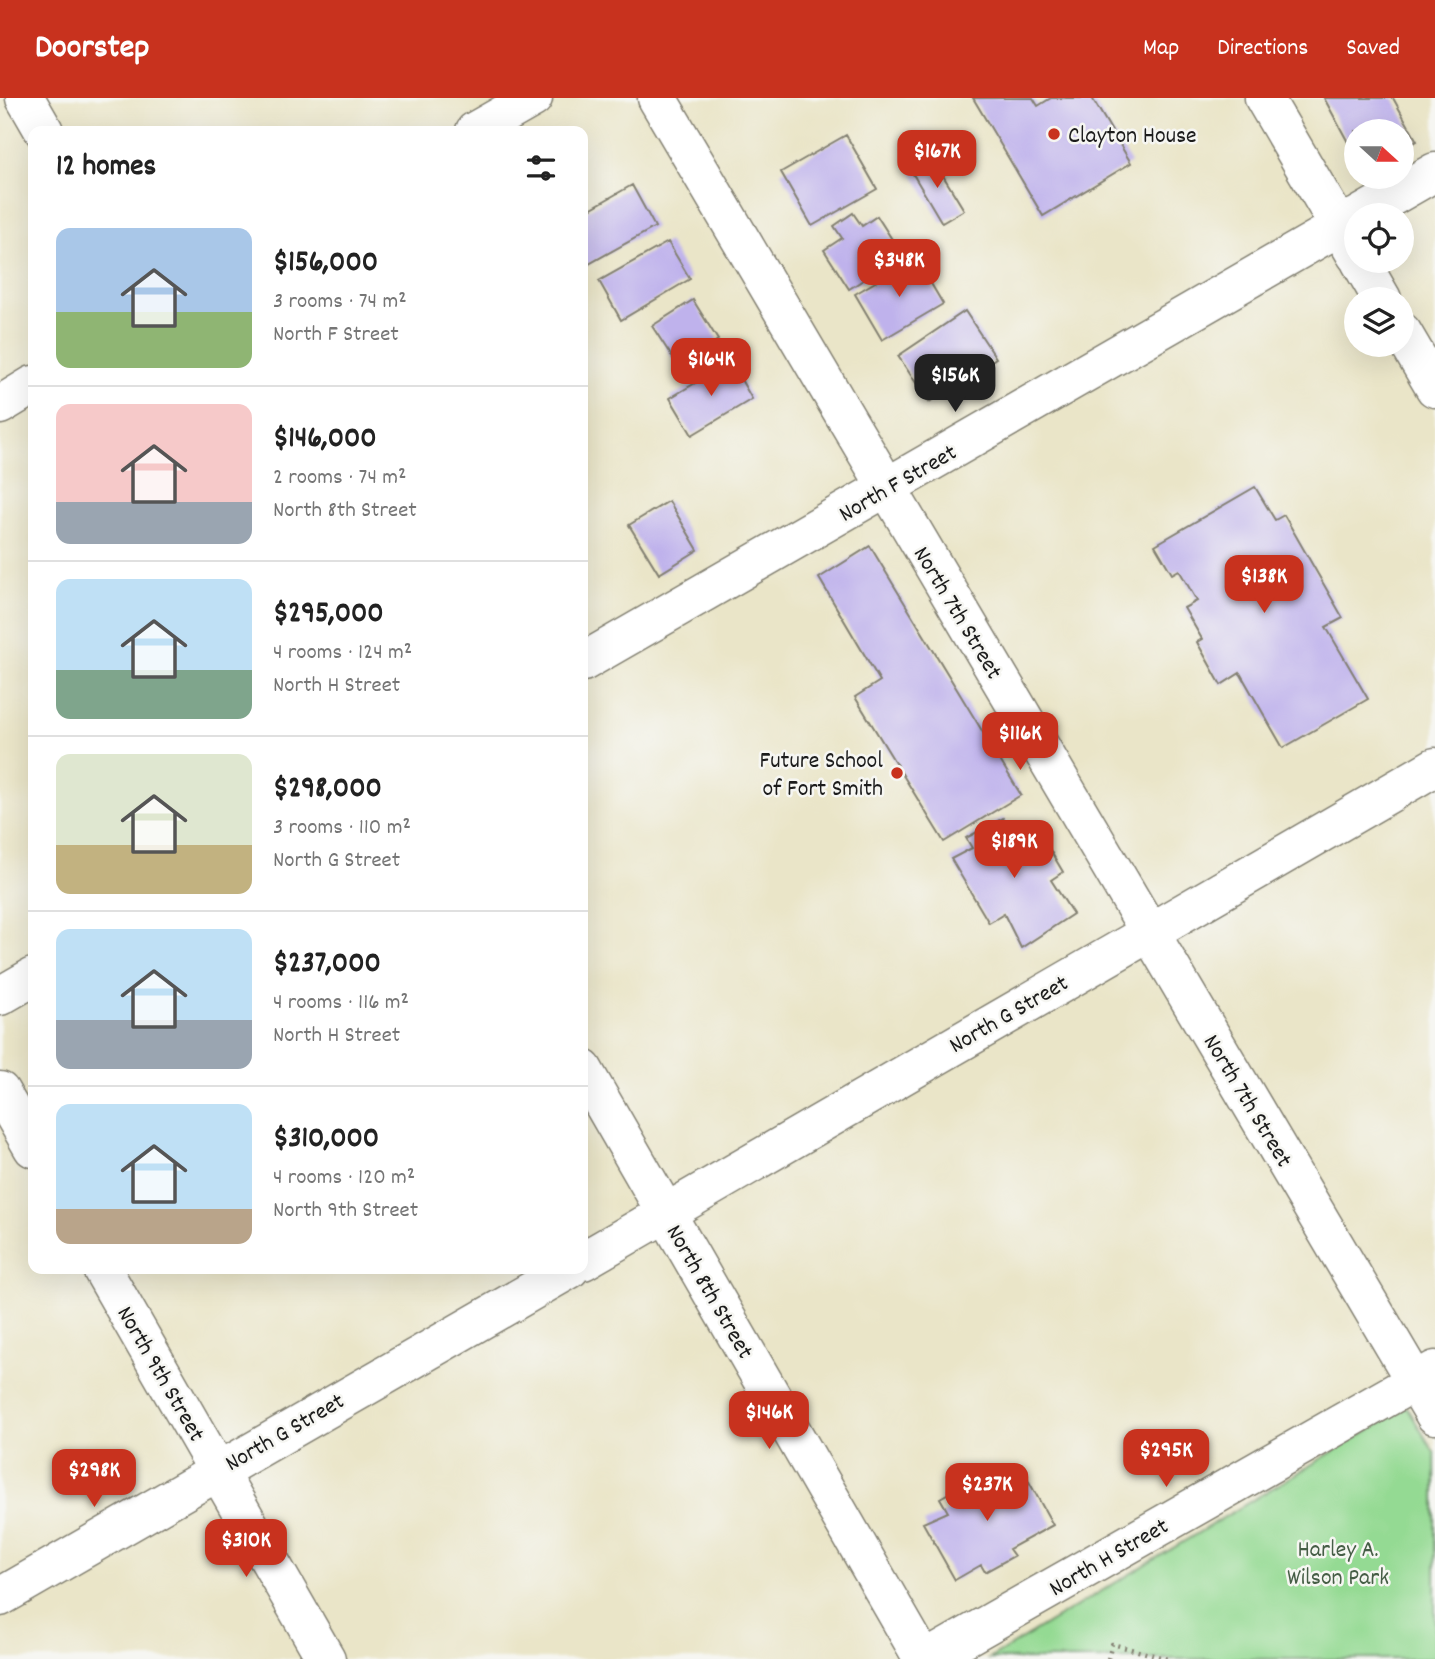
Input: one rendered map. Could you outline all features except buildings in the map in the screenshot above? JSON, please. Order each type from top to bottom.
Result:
[{"type":"street","points":[[25,98],[41,126]]},
{"type":"street","points":[[484,126],[533,98]]},
{"type":"street","name":"North 7th Street","points":[[657,98],[1151,934],[1425,1376],[1435,1415]]},
{"type":"street","points":[[1264,98],[1344,216]]},
{"type":"street","name":"North F Street","points":[[1391,203],[1435,173]]},
{"type":"street","name":"North F Street","points":[[588,659],[886,488],[1344,234]]},
{"type":"street","points":[[1414,352],[1435,388]]},
{"type":"street","points":[[0,404],[28,388]]},
{"type":"street","name":"North G Street","points":[[588,1258],[1435,767]]},
{"type":"street","points":[[0,996],[28,980]]},
{"type":"street","name":"North 8th Street","points":[[588,1078],[925,1659]]},
{"type":"street","points":[[0,1091],[28,1140]]},
{"type":"street","name":"North 9th Street","points":[[105,1274],[326,1659]]},
{"type":"street","name":"North G Street","points":[[0,1597],[179,1495],[218,1469],[561,1274]]},
{"type":"street","name":"North H Street","points":[[925,1659],[1425,1376]]},
{"type":"path","points":[[1108,1659],[1112,1644],[1168,1659]]},
{"type":"green space","name":"Harley A. Wilson Park","points":[[1407,1407],[1435,1454],[1435,1659],[989,1659]]},
{"type":"place","name":"Clayton House","points":[[1054,134]]},
{"type":"place","name":"Future School of Fort Smith","points":[[897,773]]}]
